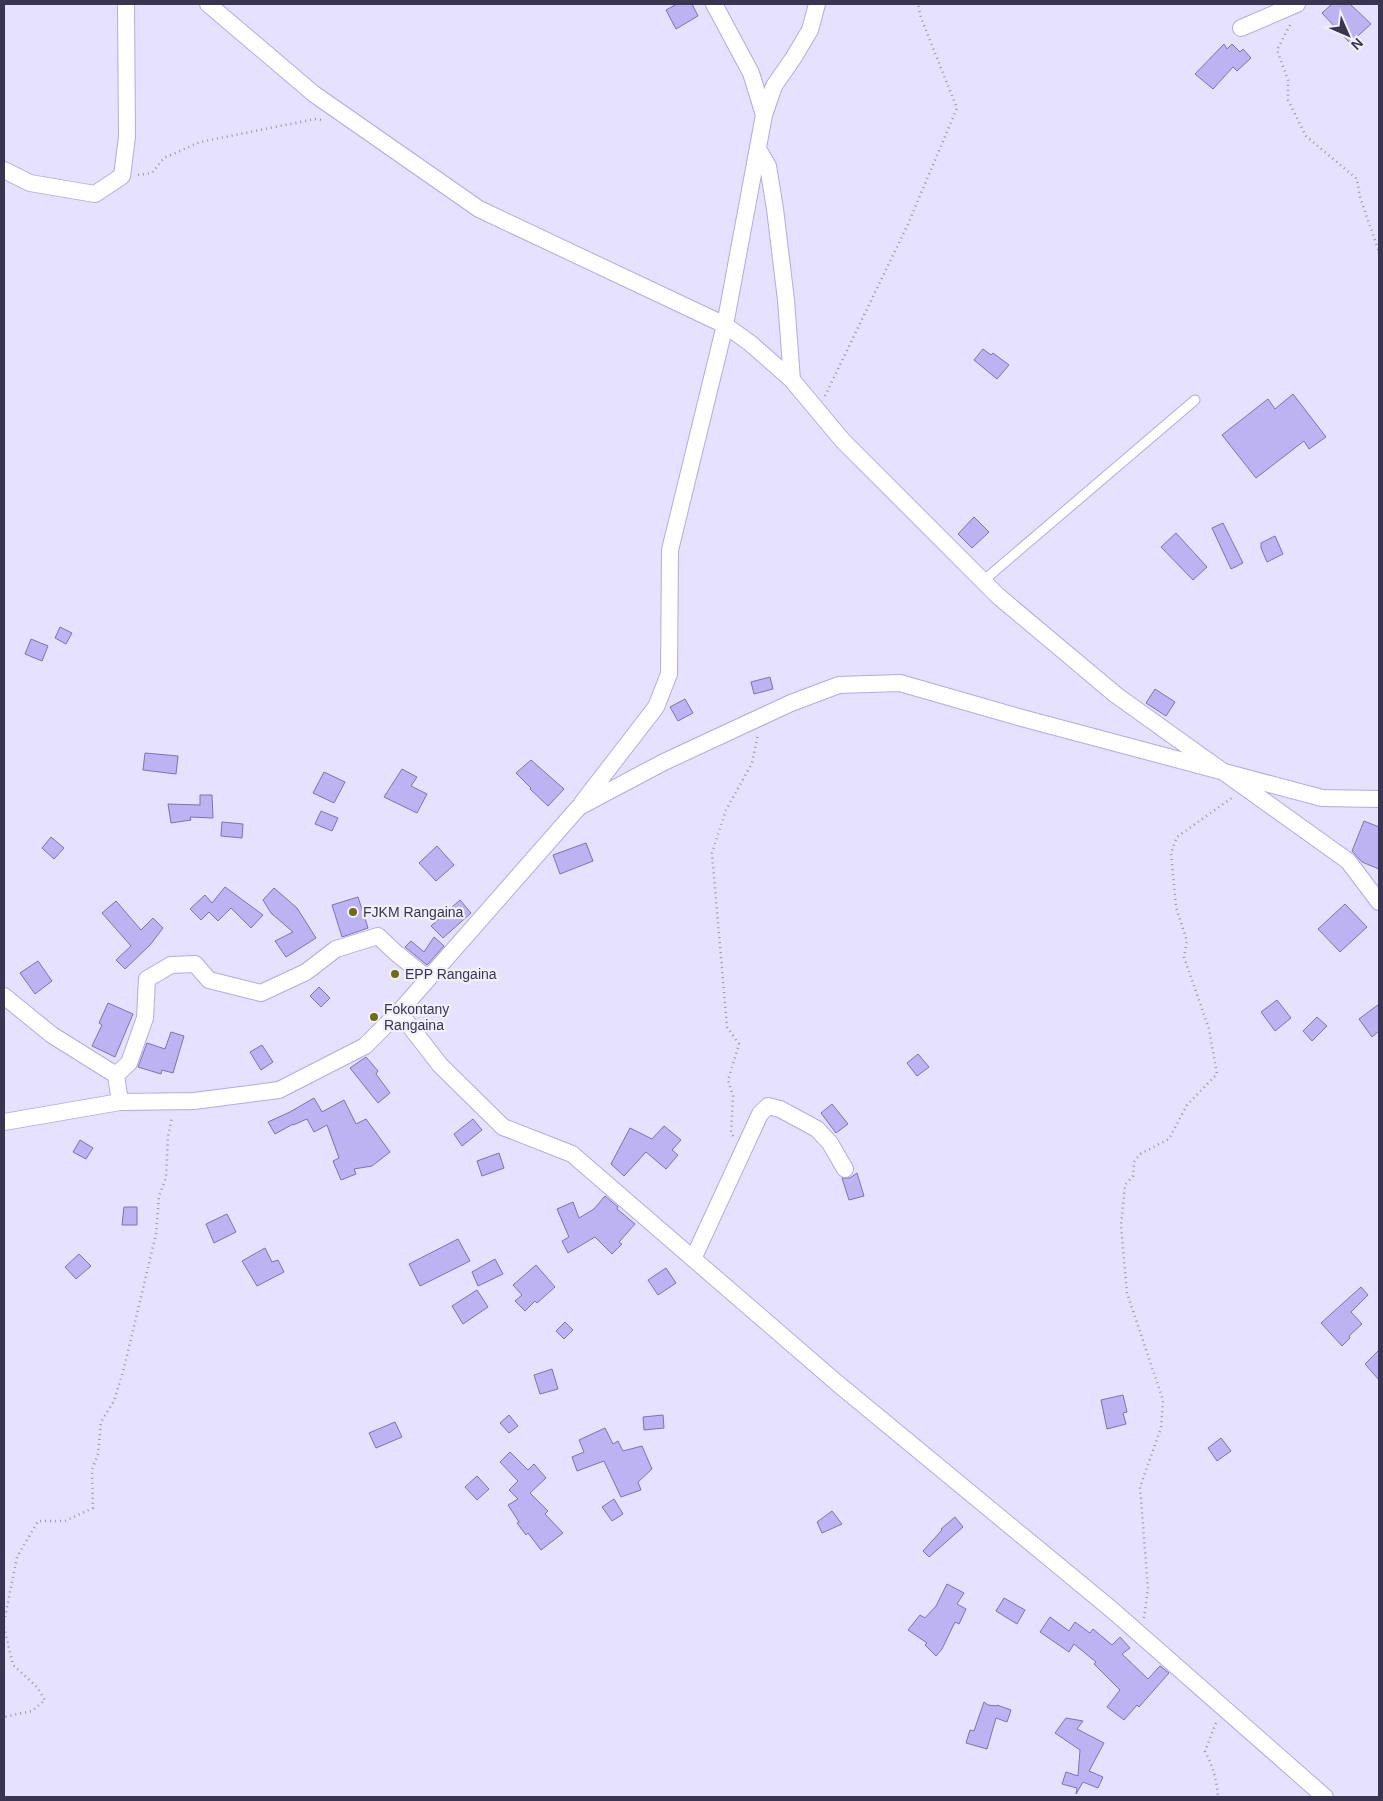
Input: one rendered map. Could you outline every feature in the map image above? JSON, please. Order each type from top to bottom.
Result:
[{"type":"street","points":[[4,170],[30,183],[96,194],[122,176],[127,137],[126,4]]},
{"type":"street","points":[[208,4],[314,94],[479,209],[725,325],[750,343],[792,380],[843,441],[998,596],[1116,695],[1348,861],[1379,902]]},
{"type":"street","points":[[714,4],[751,73],[764,115]]},
{"type":"street","points":[[4,1122],[120,1102],[194,1100],[279,1090],[365,1046],[399,1012],[579,807],[656,707],[670,674],[670,550],[725,325],[764,115],[774,86],[810,30],[817,4]]},
{"type":"street","points":[[1242,28],[1295,11]]},
{"type":"street","points":[[758,149],[768,166],[775,209],[786,300],[792,380]]},
{"type":"street","points":[[579,807],[664,762],[790,703],[839,686],[900,683],[1228,774],[1322,798],[1379,799]]},
{"type":"street","points":[[116,1075],[129,1062],[145,1018],[147,979],[171,965],[195,964],[209,980],[261,993],[306,972],[336,949],[378,936],[394,952],[422,974],[426,980]]},
{"type":"street","points":[[4,996],[52,1035],[116,1075],[120,1102]]},
{"type":"street","points":[[399,1012],[440,1065],[503,1127],[572,1154],[836,1383],[1141,1636],[1326,1797]]},
{"type":"street","points":[[693,1259],[760,1114],[768,1106],[780,1109],[817,1130],[830,1143],[846,1169]]},
{"type":"lane","points":[[983,581],[1195,400]]},
{"type":"path","points":[[818,410],[908,224],[957,108],[921,18],[918,4]]},
{"type":"path","points":[[1295,11],[1277,50],[1288,80],[1288,100],[1306,136],[1357,180],[1360,196],[1379,252]]},
{"type":"path","points":[[122,176],[152,173],[164,158],[200,142],[315,119],[325,120]]},
{"type":"path","points":[[744,1150],[731,1133],[734,1096],[728,1080],[740,1044],[727,1027],[712,853],[726,810],[752,763],[763,716]]},
{"type":"path","points":[[1141,1636],[1148,1588],[1140,1487],[1161,1428],[1163,1400],[1127,1294],[1121,1226],[1125,1185],[1134,1176],[1134,1162],[1140,1154],[1169,1139],[1187,1105],[1218,1074],[1209,1029],[1184,957],[1187,941],[1176,907],[1171,853],[1177,837],[1246,787]]},
{"type":"path","points":[[4,1622],[17,1557],[38,1521],[65,1521],[93,1508],[92,1470],[98,1454],[101,1422],[114,1401],[124,1368],[156,1234],[159,1196],[166,1178],[168,1136],[176,1101]]},
{"type":"path","points":[[4,1627],[13,1665],[37,1687],[46,1700],[32,1711],[4,1717]]},
{"type":"path","points":[[1218,1797],[1217,1780],[1212,1764],[1205,1752],[1222,1707]]},
{"type":"building","points":[[677,4],[692,4],[698,16],[676,29],[666,10]]},
{"type":"building","points":[[1332,4],[1350,4],[1371,24],[1350,43],[1322,13]]},
{"type":"building","points":[[1224,44],[1227,49],[1232,44],[1240,52],[1243,49],[1251,58],[1237,71],[1233,67],[1213,89],[1195,74]]},
{"type":"building","points":[[983,349],[991,355],[993,353],[1009,365],[997,379],[974,360]]},
{"type":"building","points":[[1293,394],[1326,437],[1309,449],[1304,441],[1256,478],[1222,435],[1268,399],[1275,409]]},
{"type":"building","points":[[974,517],[989,532],[972,548],[958,534]]},
{"type":"building","points":[[1223,523],[1243,563],[1231,569],[1212,528]]},
{"type":"building","points":[[1176,533],[1207,567],[1193,580],[1161,547]]},
{"type":"building","points":[[1275,536],[1283,554],[1267,562],[1261,548],[1261,543]]},
{"type":"building","points":[[60,627],[72,633],[66,644],[55,638]]},
{"type":"building","points":[[31,639],[48,646],[42,661],[25,654]]},
{"type":"building","points":[[770,677],[773,689],[754,694],[751,682]]},
{"type":"building","points":[[1155,689],[1175,702],[1166,716],[1146,703]]},
{"type":"building","points":[[685,699],[693,713],[678,721],[670,707]]},
{"type":"building","points":[[145,753],[178,756],[176,774],[143,770]]},
{"type":"building","points":[[531,760],[564,789],[548,806],[516,773]]},
{"type":"building","points":[[402,769],[417,777],[411,786],[427,794],[417,813],[384,797]]},
{"type":"building","points":[[324,772],[345,782],[334,803],[313,793]]},
{"type":"building","points":[[200,795],[212,795],[213,818],[190,817],[191,820],[171,823],[168,804],[200,805]]},
{"type":"building","points":[[321,811],[338,818],[332,831],[315,824]]},
{"type":"building","points":[[1364,821],[1379,827],[1379,869],[1362,862],[1352,851]]},
{"type":"building","points":[[222,822],[243,824],[242,838],[221,836]]},
{"type":"building","points":[[51,837],[64,848],[54,859],[42,848]]},
{"type":"building","points":[[586,843],[593,861],[560,874],[553,855]]},
{"type":"building","points":[[437,846],[454,865],[436,881],[419,863]]},
{"type":"building","points":[[225,887],[263,915],[251,928],[231,908],[218,921],[209,912],[201,920],[190,909],[205,895],[212,903]]},
{"type":"building","points":[[274,888],[297,908],[316,938],[286,957],[275,941],[293,932],[271,913],[263,900]]},
{"type":"building","points":[[358,897],[368,928],[342,937],[332,905]]},
{"type":"building","points":[[460,900],[471,913],[443,938],[431,926]]},
{"type":"building","points":[[116,901],[141,930],[153,918],[163,928],[150,945],[125,969],[116,960],[131,946],[102,913]]},
{"type":"building","points":[[1345,904],[1367,927],[1340,952],[1318,929]]},
{"type":"building","points":[[434,937],[444,946],[427,965],[405,947],[411,941],[424,952]]},
{"type":"building","points":[[38,961],[52,981],[35,994],[20,973]]},
{"type":"building","points":[[319,987],[330,998],[321,1007],[310,996]]},
{"type":"building","points":[[1277,1000],[1291,1018],[1275,1031],[1261,1012]]},
{"type":"building","points":[[108,1003],[133,1014],[115,1057],[92,1046],[102,1025],[99,1023]]},
{"type":"building","points":[[1379,1004],[1379,1031],[1372,1037],[1359,1019]]},
{"type":"building","points":[[1317,1017],[1327,1026],[1312,1041],[1303,1031]]},
{"type":"building","points":[[171,1032],[184,1036],[173,1073],[162,1070],[161,1074],[138,1067],[147,1043],[165,1049]]},
{"type":"building","points":[[262,1045],[273,1062],[261,1070],[250,1052]]},
{"type":"building","points":[[918,1054],[929,1067],[917,1076],[907,1063]]},
{"type":"building","points":[[366,1057],[378,1071],[376,1074],[390,1093],[378,1103],[350,1068]]},
{"type":"building","points":[[314,1098],[322,1112],[344,1100],[356,1124],[366,1119],[390,1152],[372,1166],[354,1169],[356,1174],[341,1180],[333,1161],[339,1158],[327,1125],[314,1132],[307,1119],[275,1134],[268,1122]]},
{"type":"building","points":[[832,1104],[848,1124],[836,1133],[821,1113]]},
{"type":"building","points":[[473,1119],[482,1130],[462,1146],[454,1134]]},
{"type":"building","points":[[664,1126],[681,1140],[672,1150],[678,1155],[666,1169],[646,1152],[624,1176],[611,1164],[630,1128],[652,1139]]},
{"type":"building","points":[[80,1140],[93,1148],[86,1159],[73,1152]]},
{"type":"building","points":[[499,1153],[504,1168],[482,1176],[477,1161]]},
{"type":"building","points":[[857,1173],[864,1196],[849,1200],[842,1178],[850,1178]]},
{"type":"building","points":[[605,1196],[635,1224],[619,1242],[622,1244],[612,1254],[595,1237],[568,1253],[562,1241],[569,1237],[557,1209],[573,1202],[579,1218],[594,1209]]},
{"type":"building","points":[[124,1207],[137,1207],[137,1225],[122,1225]]},
{"type":"building","points":[[227,1214],[236,1232],[214,1243],[206,1224]]},
{"type":"building","points":[[458,1239],[470,1261],[420,1286],[409,1264]]},
{"type":"building","points":[[265,1248],[272,1262],[278,1260],[284,1272],[257,1286],[242,1261]]},
{"type":"building","points":[[79,1254],[91,1266],[76,1279],[65,1267]]},
{"type":"building","points":[[495,1259],[503,1274],[478,1286],[472,1272]]},
{"type":"building","points":[[536,1265],[555,1287],[537,1303],[535,1301],[525,1311],[515,1301],[522,1295],[513,1285]]},
{"type":"building","points":[[666,1268],[676,1283],[658,1295],[648,1280]]},
{"type":"building","points":[[1361,1287],[1368,1295],[1351,1312],[1362,1324],[1349,1336],[1350,1338],[1342,1346],[1321,1323]]},
{"type":"building","points":[[477,1290],[488,1307],[463,1324],[452,1306]]},
{"type":"building","points":[[565,1322],[573,1330],[564,1339],[556,1331]]},
{"type":"building","points":[[1379,1350],[1379,1380],[1365,1364]]},
{"type":"building","points":[[552,1369],[558,1389],[540,1394],[534,1375]]},
{"type":"building","points":[[1123,1395],[1127,1412],[1123,1413],[1126,1424],[1107,1429],[1101,1400]]},
{"type":"building","points":[[509,1415],[518,1426],[509,1433],[500,1423]]},
{"type":"building","points":[[663,1415],[664,1428],[644,1430],[643,1417]]},
{"type":"building","points":[[395,1422],[402,1437],[376,1448],[369,1433]]},
{"type":"building","points":[[605,1428],[613,1444],[618,1441],[623,1451],[642,1446],[652,1469],[638,1482],[641,1490],[621,1497],[604,1461],[577,1471],[572,1457],[584,1452],[579,1440]]},
{"type":"building","points":[[1221,1438],[1231,1451],[1217,1461],[1208,1448]]},
{"type":"building","points":[[510,1452],[528,1470],[534,1464],[546,1478],[530,1493],[548,1511],[545,1514],[563,1533],[541,1550],[528,1533],[526,1535],[517,1523],[519,1522],[508,1505],[518,1499],[509,1490],[518,1481],[500,1462]]},
{"type":"building","points":[[477,1476],[489,1489],[477,1500],[465,1487]]},
{"type":"building","points":[[614,1499],[623,1514],[612,1521],[602,1507]]},
{"type":"building","points":[[832,1511],[842,1524],[822,1533],[817,1522]]},
{"type":"building","points":[[955,1517],[963,1527],[929,1557],[923,1551],[941,1529]]},
{"type":"building","points":[[947,1584],[964,1593],[957,1604],[966,1609],[959,1624],[955,1622],[942,1649],[936,1656],[925,1645],[927,1643],[908,1630],[920,1615],[925,1618],[936,1606]]},
{"type":"building","points":[[1004,1598],[1025,1610],[1017,1624],[996,1611]]},
{"type":"building","points":[[1050,1617],[1069,1631],[1075,1622],[1090,1633],[1093,1629],[1112,1645],[1120,1637],[1130,1648],[1122,1654],[1148,1679],[1160,1666],[1169,1673],[1139,1707],[1137,1705],[1124,1720],[1107,1707],[1120,1690],[1094,1664],[1096,1662],[1074,1644],[1069,1652],[1040,1632]]},
{"type":"building","points":[[984,1702],[988,1705],[997,1705],[1011,1710],[1007,1722],[996,1718],[987,1749],[966,1743],[970,1730],[974,1731]]},
{"type":"building","points":[[1066,1718],[1083,1721],[1077,1729],[1104,1743],[1089,1771],[1103,1777],[1098,1788],[1083,1782],[1076,1794],[1077,1788],[1062,1784],[1066,1772],[1078,1776],[1080,1750],[1055,1733]]},
{"type":"place","name":"FJKM Rangaina","points":[[353,912]]},
{"type":"place","name":"EPP Rangaina","points":[[395,974]]},
{"type":"place","name":"Fokontany Rangaina","points":[[374,1017]]}]
